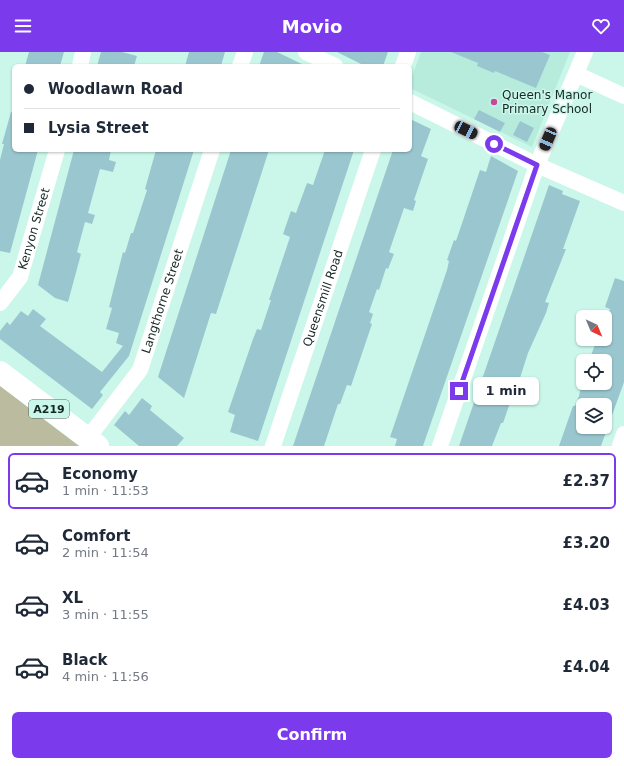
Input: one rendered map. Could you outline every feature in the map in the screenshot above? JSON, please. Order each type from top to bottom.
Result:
[{"type":"main road","name":"A219","points":[[0,372],[93,442]]},
{"type":"street","points":[[80,64],[83,52]]},
{"type":"street","points":[[241,64],[245,52]]},
{"type":"street","points":[[306,52],[331,64]]},
{"type":"street","points":[[404,64],[408,52]]},
{"type":"street","points":[[440,446],[537,165],[585,52]]},
{"type":"street","points":[[576,74],[624,96]]},
{"type":"street","points":[[412,103],[537,165],[624,203]]},
{"type":"street","name":"Kenyon Street","points":[[0,303],[20,277],[56,152]]},
{"type":"street","name":"Langthorne Street","points":[[93,442],[140,370],[211,152]]},
{"type":"street","name":"Queensmill Road","points":[[273,446],[372,152]]},
{"type":"street","points":[[620,446],[624,434]]},
{"type":"shaded area","name":"Queen's Manor Primary School","points":[[421,52],[570,52],[532,147],[412,89],[412,77]]},
{"type":"shaded area","points":[[0,386],[79,446],[0,446]]},
{"type":"building","points":[[29,52],[64,52],[61,64],[26,64]]},
{"type":"building","points":[[101,52],[122,52],[137,56],[135,64],[98,64]]},
{"type":"building","points":[[189,52],[225,52],[222,64],[186,64]]},
{"type":"building","points":[[264,52],[277,52],[302,64],[260,64]]},
{"type":"building","points":[[337,52],[388,52],[384,64],[361,64]]},
{"type":"building","points":[[451,52],[542,52],[550,55],[536,88],[495,71],[494,73],[477,66],[478,63]]},
{"type":"building","points":[[479,110],[505,123],[500,132],[474,119]]},
{"type":"building","points":[[11,112],[12,152],[37,152],[10,253],[0,251],[0,160],[4,144],[2,144]]},
{"type":"building","points":[[412,120],[431,129],[421,156],[428,159],[414,200],[416,201],[413,211],[404,208],[389,252],[394,254],[388,269],[386,268],[379,290],[377,289],[369,312],[373,314],[370,323],[372,324],[351,386],[347,385],[340,404],[338,404],[324,446],[293,446],[392,152],[412,152]]},
{"type":"building","points":[[520,121],[534,128],[527,142],[513,135]]},
{"type":"building","points":[[73,152],[111,152],[109,160],[116,162],[113,172],[100,169],[88,213],[95,215],[92,224],[85,222],[77,252],[81,254],[68,302],[55,298],[38,285]]},
{"type":"building","points":[[155,152],[193,152],[129,356],[100,392],[103,395],[92,409],[0,339],[0,331],[7,322],[10,325],[21,311],[28,316],[33,309],[46,319],[40,326],[102,372],[123,346],[116,343],[119,333],[106,329],[112,308],[109,307],[123,252],[125,253],[131,233],[133,233],[147,190],[145,189]]},
{"type":"building","points":[[230,152],[268,152],[216,314],[211,313],[184,398],[158,377]]},
{"type":"building","points":[[324,152],[353,152],[258,441],[230,432],[235,415],[228,412],[253,339],[257,329],[261,330],[271,300],[269,300],[290,237],[283,234],[291,211],[296,213],[307,183],[313,185]]},
{"type":"building","points":[[491,156],[518,171],[423,446],[395,446],[397,439],[390,437],[447,270],[449,261],[447,260],[454,240],[456,241],[480,170],[486,172]]},
{"type":"building","points":[[549,185],[563,191],[562,194],[580,201],[563,249],[566,249],[545,302],[549,303],[546,313],[528,353],[512,403],[510,403],[503,423],[501,423],[492,446],[459,446]]},
{"type":"building","points":[[615,278],[624,281],[624,382],[612,415],[612,398],[578,398],[580,390],[612,390],[612,354],[592,354],[594,346],[612,346],[612,310],[605,307]]},
{"type":"building","points":[[142,398],[152,406],[150,410],[184,438],[177,446],[139,446],[114,425],[125,411],[129,415]]},
{"type":"building","points":[[576,404],[576,434],[605,434],[601,446],[559,446],[573,406],[575,406]]},
{"type":"place","name":"Queen's Manor Primary School","points":[[494,102]]},
{"type":"route","points":[[459,391],[537,165],[494,144]]}]
